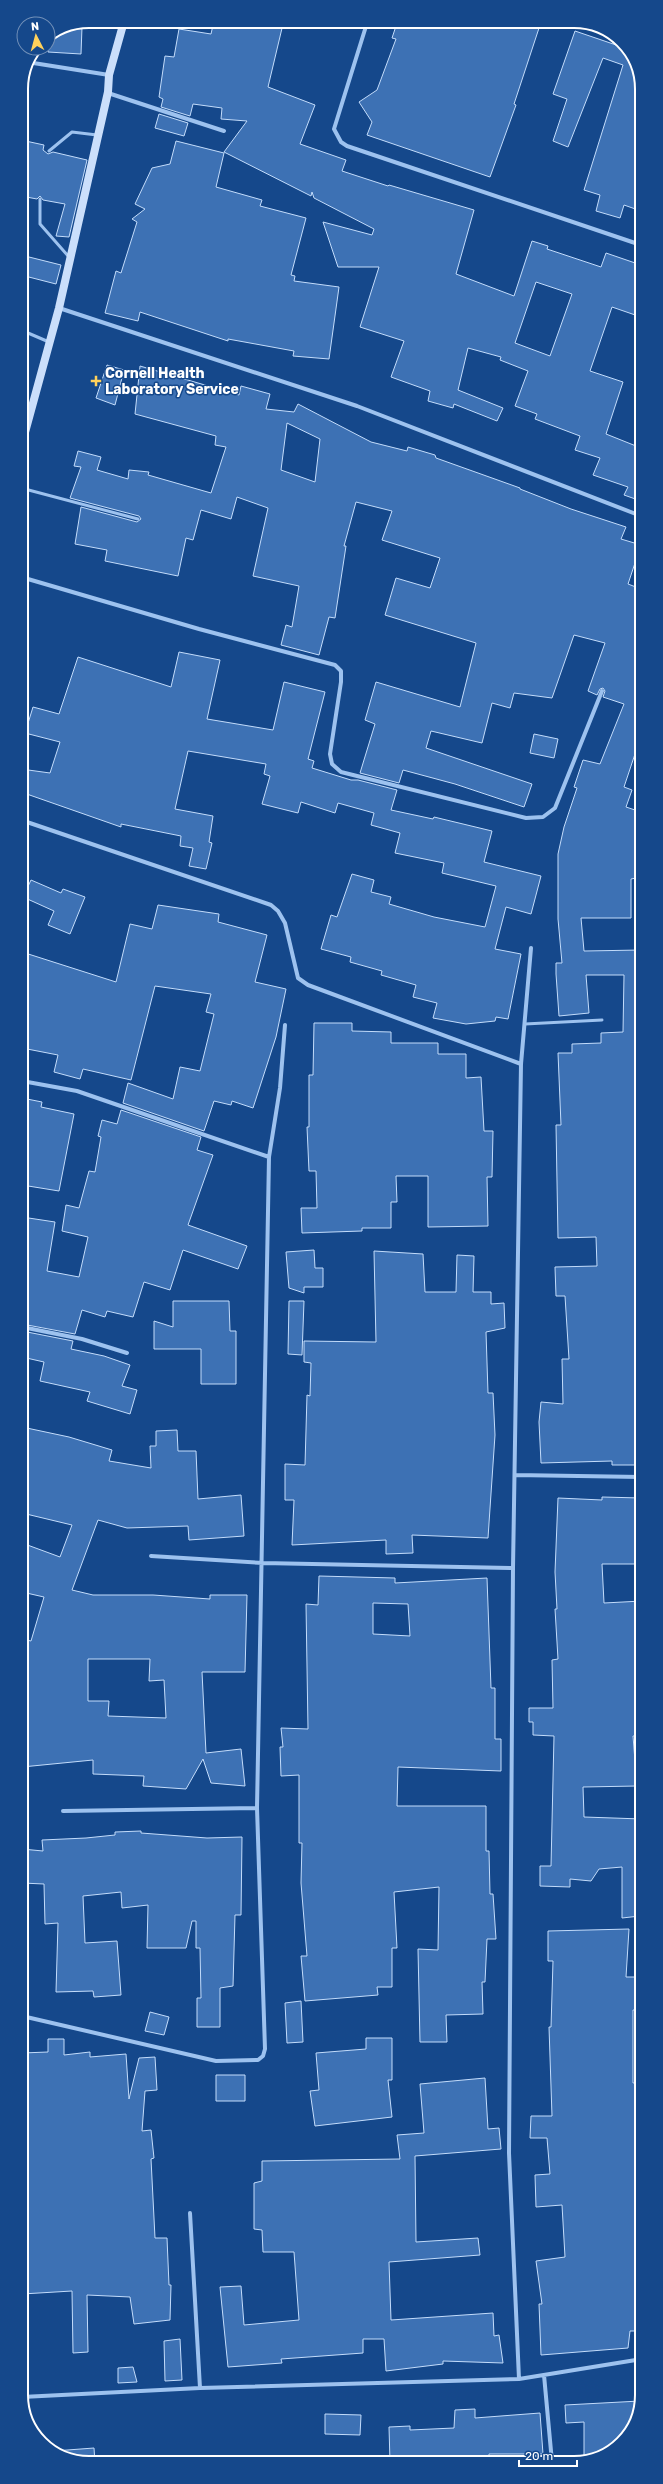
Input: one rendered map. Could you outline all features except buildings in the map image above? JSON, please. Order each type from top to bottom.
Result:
[{"type":"main road","points":[[28,422],[59,308],[108,92],[109,75],[122,28]]},
{"type":"street","points":[[365,28],[334,129],[340,142],[347,146],[635,243]]},
{"type":"street","points":[[34,63],[109,75]]},
{"type":"street","points":[[108,92],[224,131]]},
{"type":"street","points":[[59,308],[357,406],[635,514]]},
{"type":"street","points":[[28,578],[199,628],[336,664],[341,671],[341,682],[330,754],[332,764],[341,772],[526,818],[543,817],[555,808],[602,691]]},
{"type":"street","points":[[28,822],[271,905],[278,911],[285,923],[298,978],[308,985],[521,1064]]},
{"type":"street","points":[[518,2379],[509,2153],[512,1568],[515,1475],[521,1064],[532,948]]},
{"type":"street","points":[[28,2017],[216,2061],[252,2061],[263,2056],[265,2043],[257,1808],[263,1563],[269,1156],[280,1088],[284,1025]]},
{"type":"street","points":[[28,1082],[77,1091],[269,1156]]},
{"type":"street","points":[[28,1328],[82,1339],[127,1353]]},
{"type":"street","points":[[515,1475],[635,1477]]},
{"type":"street","points":[[151,1556],[263,1563],[512,1568]]},
{"type":"street","points":[[63,1812],[257,1808]]},
{"type":"street","points":[[190,2213],[200,2388]]},
{"type":"street","points":[[28,2397],[200,2388],[518,2379],[635,2360]]},
{"type":"street","points":[[544,2375],[551,2456]]},
{"type":"lane","points":[[49,151],[72,132],[98,135]]},
{"type":"lane","points":[[40,199],[40,224],[70,259]]},
{"type":"lane","points":[[28,333],[50,342]]},
{"type":"lane","points":[[28,490],[138,519]]},
{"type":"lane","points":[[525,1024],[602,1020]]},
{"type":"place","name":"Cornell Health Laboratory Service","points":[[96,381]]}]
